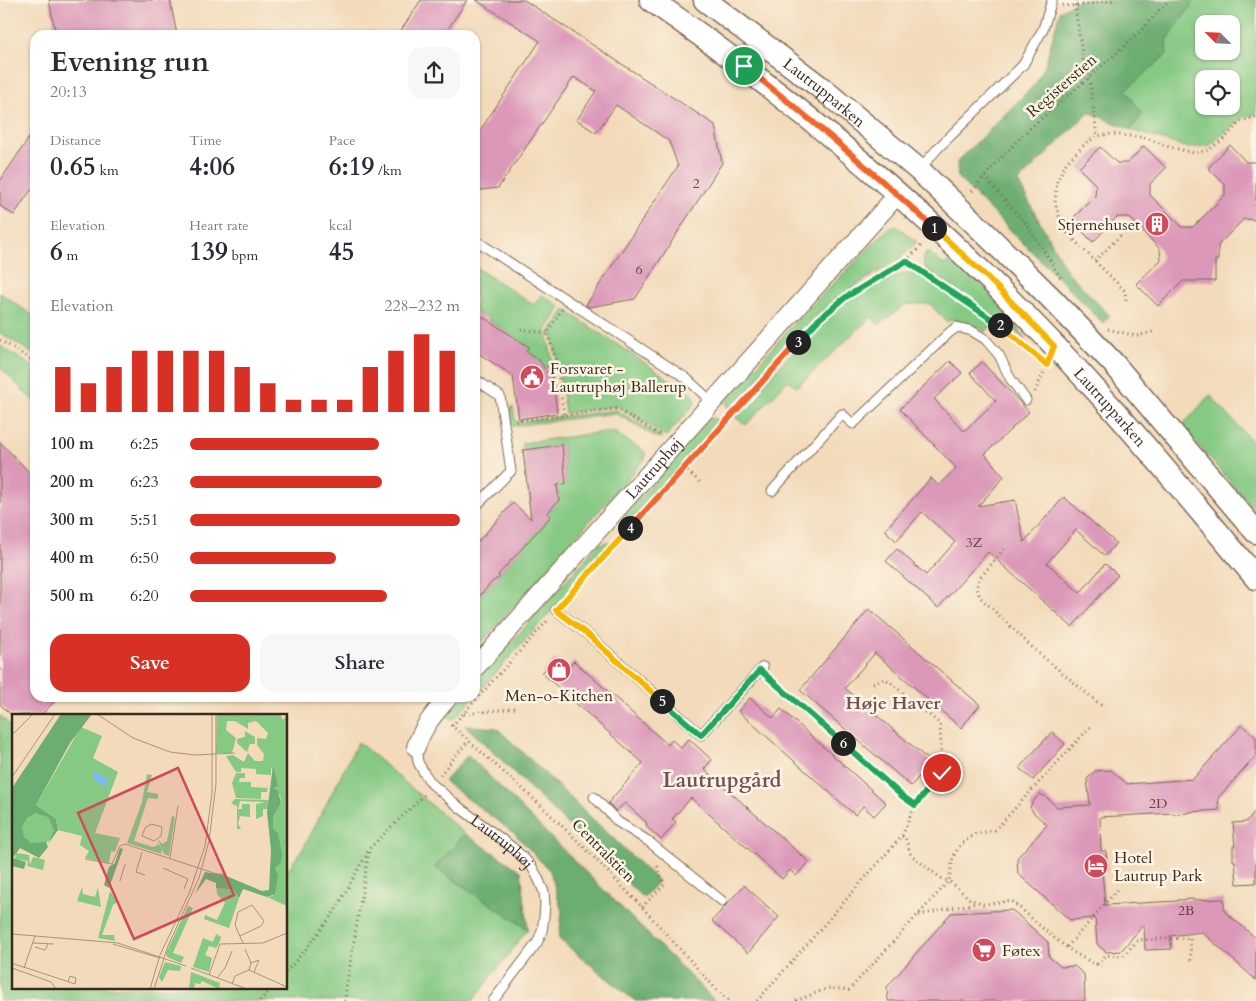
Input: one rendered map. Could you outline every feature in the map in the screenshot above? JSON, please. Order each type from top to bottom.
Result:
[{"type":"street","name":"Lautrupparken","points":[[651,0],[750,71],[792,104],[898,194],[988,278],[1047,353],[1103,398],[1256,578]]},
{"type":"street","name":"Lautrupparken","points":[[705,0],[820,87],[919,170],[986,234],[1114,364],[1256,532]]},
{"type":"street","name":"Lautruphøj","points":[[480,662],[919,170]]},
{"type":"street","name":"Lautruphøj","points":[[416,747],[420,734],[426,724],[445,702]]},
{"type":"lane","points":[[919,170],[938,148],[1023,65],[1043,29],[1052,0]]},
{"type":"lane","points":[[480,243],[686,378],[712,402]]},
{"type":"lane","points":[[772,491],[842,414],[853,424],[957,327],[972,331],[984,339],[999,355],[1010,378],[1026,400]]},
{"type":"lane","points":[[480,382],[500,396],[511,471],[480,502]]},
{"type":"lane","points":[[556,610],[587,634],[701,735],[762,668]]},
{"type":"lane","name":"Lautruphøj","points":[[416,747],[418,762],[432,784],[459,807],[512,846],[532,867],[544,892],[544,917],[542,931],[537,943],[493,1001]]},
{"type":"lane","points":[[594,797],[618,822],[656,847],[722,901]]},
{"type":"path","points":[[1076,0],[1075,6],[1083,61],[1089,76],[1098,136]]},
{"type":"path","points":[[1075,6],[1116,0]]},
{"type":"path","name":"Registerstien","points":[[972,191],[1027,131],[1118,52],[1169,0]]},
{"type":"path","points":[[1126,300],[1125,291],[1063,229],[1055,203],[1057,181],[1066,163],[1084,144],[1098,136],[1112,134],[1148,138],[1166,146],[1194,153],[1208,150],[1225,138],[1240,122],[1256,118]]},
{"type":"path","points":[[985,177],[1043,249],[1066,287]]},
{"type":"path","points":[[1095,262],[1130,226]]},
{"type":"path","points":[[480,695],[818,320],[846,297],[906,261],[922,245]]},
{"type":"path","points":[[906,261],[1003,327],[1047,353],[1032,399],[1026,400]]},
{"type":"path","points":[[547,332],[567,301]]},
{"type":"path","points":[[1102,328],[1137,336],[1156,331]]},
{"type":"path","points":[[521,329],[547,332]]},
{"type":"path","points":[[547,332],[557,363],[564,415]]},
{"type":"path","points":[[0,340],[30,359]]},
{"type":"path","points":[[547,368],[557,363]]},
{"type":"path","points":[[515,414],[516,421],[617,409],[674,445]]},
{"type":"path","points":[[684,468],[702,484]]},
{"type":"path","points":[[1004,549],[980,579],[976,589],[981,598],[1035,650],[1102,706]]},
{"type":"path","points":[[762,668],[902,796],[915,805]]},
{"type":"path","points":[[757,1001],[902,836],[915,805],[942,773],[940,724],[889,681],[884,679],[873,684]]},
{"type":"path","points":[[463,714],[474,702]]},
{"type":"path","points":[[463,714],[517,708]]},
{"type":"path","name":"Centralstien","points":[[463,714],[452,726],[586,848],[729,1001]]},
{"type":"path","points":[[796,1001],[828,988],[849,990],[949,881],[953,857],[961,844],[975,834],[995,830],[1093,724]]},
{"type":"path","points":[[288,970],[335,910],[370,848],[418,801],[468,741]]},
{"type":"path","points":[[902,836],[905,837],[911,855],[942,879],[949,881],[970,899],[983,904],[1012,901],[1067,948],[1088,961],[1101,966]]},
{"type":"path","points":[[642,907],[664,885],[653,855],[656,847]]},
{"type":"path","points":[[345,1001],[370,848]]},
{"type":"path","points":[[1067,948],[1117,890]]},
{"type":"path","points":[[918,915],[979,902]]},
{"type":"path","points":[[1096,964],[1106,955],[1123,956],[1138,940],[1190,938],[1191,962]]},
{"type":"path","points":[[260,1001],[272,988]]},
{"type":"green space","points":[[1078,0],[1195,0],[1166,42],[1167,54],[1126,90],[1142,114],[1131,130],[1089,112],[1018,182],[1067,271],[1110,316],[1103,323],[958,178],[957,162],[1036,83],[1045,65],[1060,11]]},
{"type":"green space","points":[[1195,0],[1256,0],[1256,114],[1243,117],[1210,145],[1189,148],[1131,130],[1135,123],[1075,98]]},
{"type":"green space","points":[[895,225],[917,242],[900,258],[846,292],[816,316],[729,412],[726,404],[728,398],[798,319],[888,229]]},
{"type":"green space","points":[[927,251],[944,265],[953,258],[990,293],[1026,340],[926,269],[924,260]]},
{"type":"green space","points":[[480,270],[534,305],[542,295],[561,307],[546,330],[553,363],[541,370],[540,360],[526,351],[528,347],[488,320],[489,318],[480,314]]},
{"type":"green space","points":[[906,273],[916,273],[930,279],[994,323],[985,332],[980,328],[951,319],[947,322],[930,304],[906,304],[879,325],[871,317],[797,387],[788,380],[746,425],[735,417],[800,343],[837,307],[883,279],[888,281]]},
{"type":"green space","points":[[0,293],[30,314],[30,352],[0,333]]},
{"type":"green space","points":[[565,310],[693,395],[695,399],[694,405],[666,436],[617,406],[565,413],[551,331]]},
{"type":"green space","points":[[0,346],[30,365],[30,398],[0,367]]},
{"type":"green space","points":[[1210,395],[1256,446],[1256,512],[1182,426]]},
{"type":"green space","points":[[513,407],[517,422],[616,410],[662,437],[655,437],[616,413],[513,426],[509,415],[510,408]]},
{"type":"green space","points":[[713,418],[721,421],[626,527],[624,522],[626,514],[707,421]]},
{"type":"green space","points":[[612,431],[644,451],[646,455],[645,459],[480,644],[480,595],[499,577],[498,575],[550,517],[547,513],[559,500],[557,485],[566,483],[562,445],[523,450],[522,443]]},
{"type":"green space","points":[[612,543],[480,690],[480,677],[599,544]]},
{"type":"green space","points":[[458,702],[469,702],[455,718],[449,718],[446,715]]},
{"type":"green space","points":[[0,715],[12,728],[12,988],[288,988],[288,869],[304,847],[358,742],[465,834],[435,867],[528,929],[473,1001],[0,1001]]},
{"type":"green space","points":[[465,725],[497,728],[658,881],[643,898]]},
{"type":"green space","points":[[468,755],[715,1001],[635,1001],[559,939],[562,911],[550,871],[514,833],[444,781]]},
{"type":"green space","points":[[465,834],[521,871],[528,929],[435,867]]},
{"type":"building","points":[[49,0],[170,0],[176,30],[55,30]]},
{"type":"building","points":[[421,0],[467,0],[447,30],[401,30]]},
{"type":"building","points":[[476,0],[524,0],[715,125],[722,163],[635,299],[589,307],[586,305],[678,166],[669,141],[616,105],[596,133],[577,120],[596,91],[574,77],[498,188],[480,190],[480,131],[540,41]]},
{"type":"building","points":[[30,136],[30,191],[14,215],[0,206],[0,181]]},
{"type":"building","name":"Stjernehuset","points":[[1230,145],[1246,162],[1256,162],[1256,220],[1244,219],[1218,245],[1218,260],[1215,260],[1215,281],[1183,281],[1158,306],[1136,284],[1161,260],[1160,249],[1129,217],[1117,217],[1093,242],[1071,220],[1095,196],[1096,185],[1079,168],[1100,147],[1117,163],[1128,163],[1144,146],[1166,168],[1150,184],[1150,195],[1182,227],[1193,227],[1225,195],[1225,184],[1208,168]]},
{"type":"building","points":[[480,315],[529,347],[526,351],[539,360],[549,375],[552,375],[557,413],[519,419],[513,376],[480,354]]},
{"type":"building","points":[[950,361],[962,373],[934,399],[964,431],[996,401],[970,373],[982,362],[1029,412],[985,454],[1004,477],[978,506],[1015,500],[1024,542],[1064,497],[1116,543],[1105,556],[1076,530],[1047,563],[1080,593],[1105,564],[1118,575],[1072,627],[988,552],[938,608],[886,561],[897,549],[926,575],[955,542],[922,512],[896,541],[885,530],[931,478],[939,486],[956,468],[900,409]]},
{"type":"building","points":[[0,442],[30,473],[30,702],[54,702],[42,714],[11,715],[0,704]]},
{"type":"building","points":[[562,445],[566,484],[557,485],[559,500],[547,513],[551,516],[498,575],[500,577],[492,582],[480,595],[480,539],[513,503],[531,519],[523,450]]},
{"type":"building","points":[[869,609],[980,705],[961,728],[875,653],[845,688],[931,762],[911,786],[800,690]]},
{"type":"building","points":[[555,659],[566,670],[574,661],[668,745],[672,740],[681,748],[689,739],[712,760],[704,769],[809,862],[796,876],[790,870],[782,879],[691,798],[672,819],[676,822],[661,840],[647,827],[646,822],[625,803],[616,811],[608,803],[643,763],[542,673]]},
{"type":"building","points":[[750,698],[773,718],[781,709],[886,803],[874,816],[863,806],[855,815],[738,711]]},
{"type":"building","points":[[1242,725],[1256,737],[1256,756],[1218,798],[1219,810],[1100,817],[1101,851],[1106,851],[1107,870],[1102,871],[1105,905],[1193,899],[1224,899],[1224,911],[1256,938],[1256,980],[1202,932],[1170,936],[1172,949],[1145,950],[1144,924],[1121,951],[1106,952],[1097,944],[1095,918],[1070,920],[1018,874],[1017,858],[1047,825],[1030,807],[1040,794],[1057,807],[1090,805],[1087,779],[1095,771],[1111,770],[1127,784],[1193,779]]},
{"type":"building","points":[[1052,732],[1065,744],[1033,780],[1019,768]]},
{"type":"building","points":[[1256,810],[1256,883],[1237,884],[1235,861],[1233,861],[1233,846],[1235,846],[1233,823],[1246,822]]},
{"type":"building","points":[[744,885],[779,917],[748,953],[712,921]]},
{"type":"building","name":"Føtex","points":[[1012,910],[1048,942],[1049,957],[1061,967],[1074,966],[1084,974],[1085,1001],[888,1001],[887,987],[951,913]]},
{"type":"place","name":"Stjernehuset","points":[[1157,224]]},
{"type":"place","name":"Forsvaret - Lautruphøj Ballerup","points":[[532,377]]},
{"type":"place","name":"Men-o-Kitchen","points":[[559,670]]},
{"type":"place","name":"Hotel Lautrup Park","points":[[1096,866]]},
{"type":"place","name":"Føtex","points":[[984,950]]},
{"type":"district","name":"Høje Haver","points":[[893,703]]},
{"type":"district","name":"Lautrupgård","points":[[722,780]]},
{"type":"route","points":[[744,66],[898,194],[988,278],[1054,346],[1047,365],[1003,327],[906,261],[846,297],[818,320],[556,610],[587,634],[701,735],[760,670],[902,796],[915,805],[942,773]]}]
